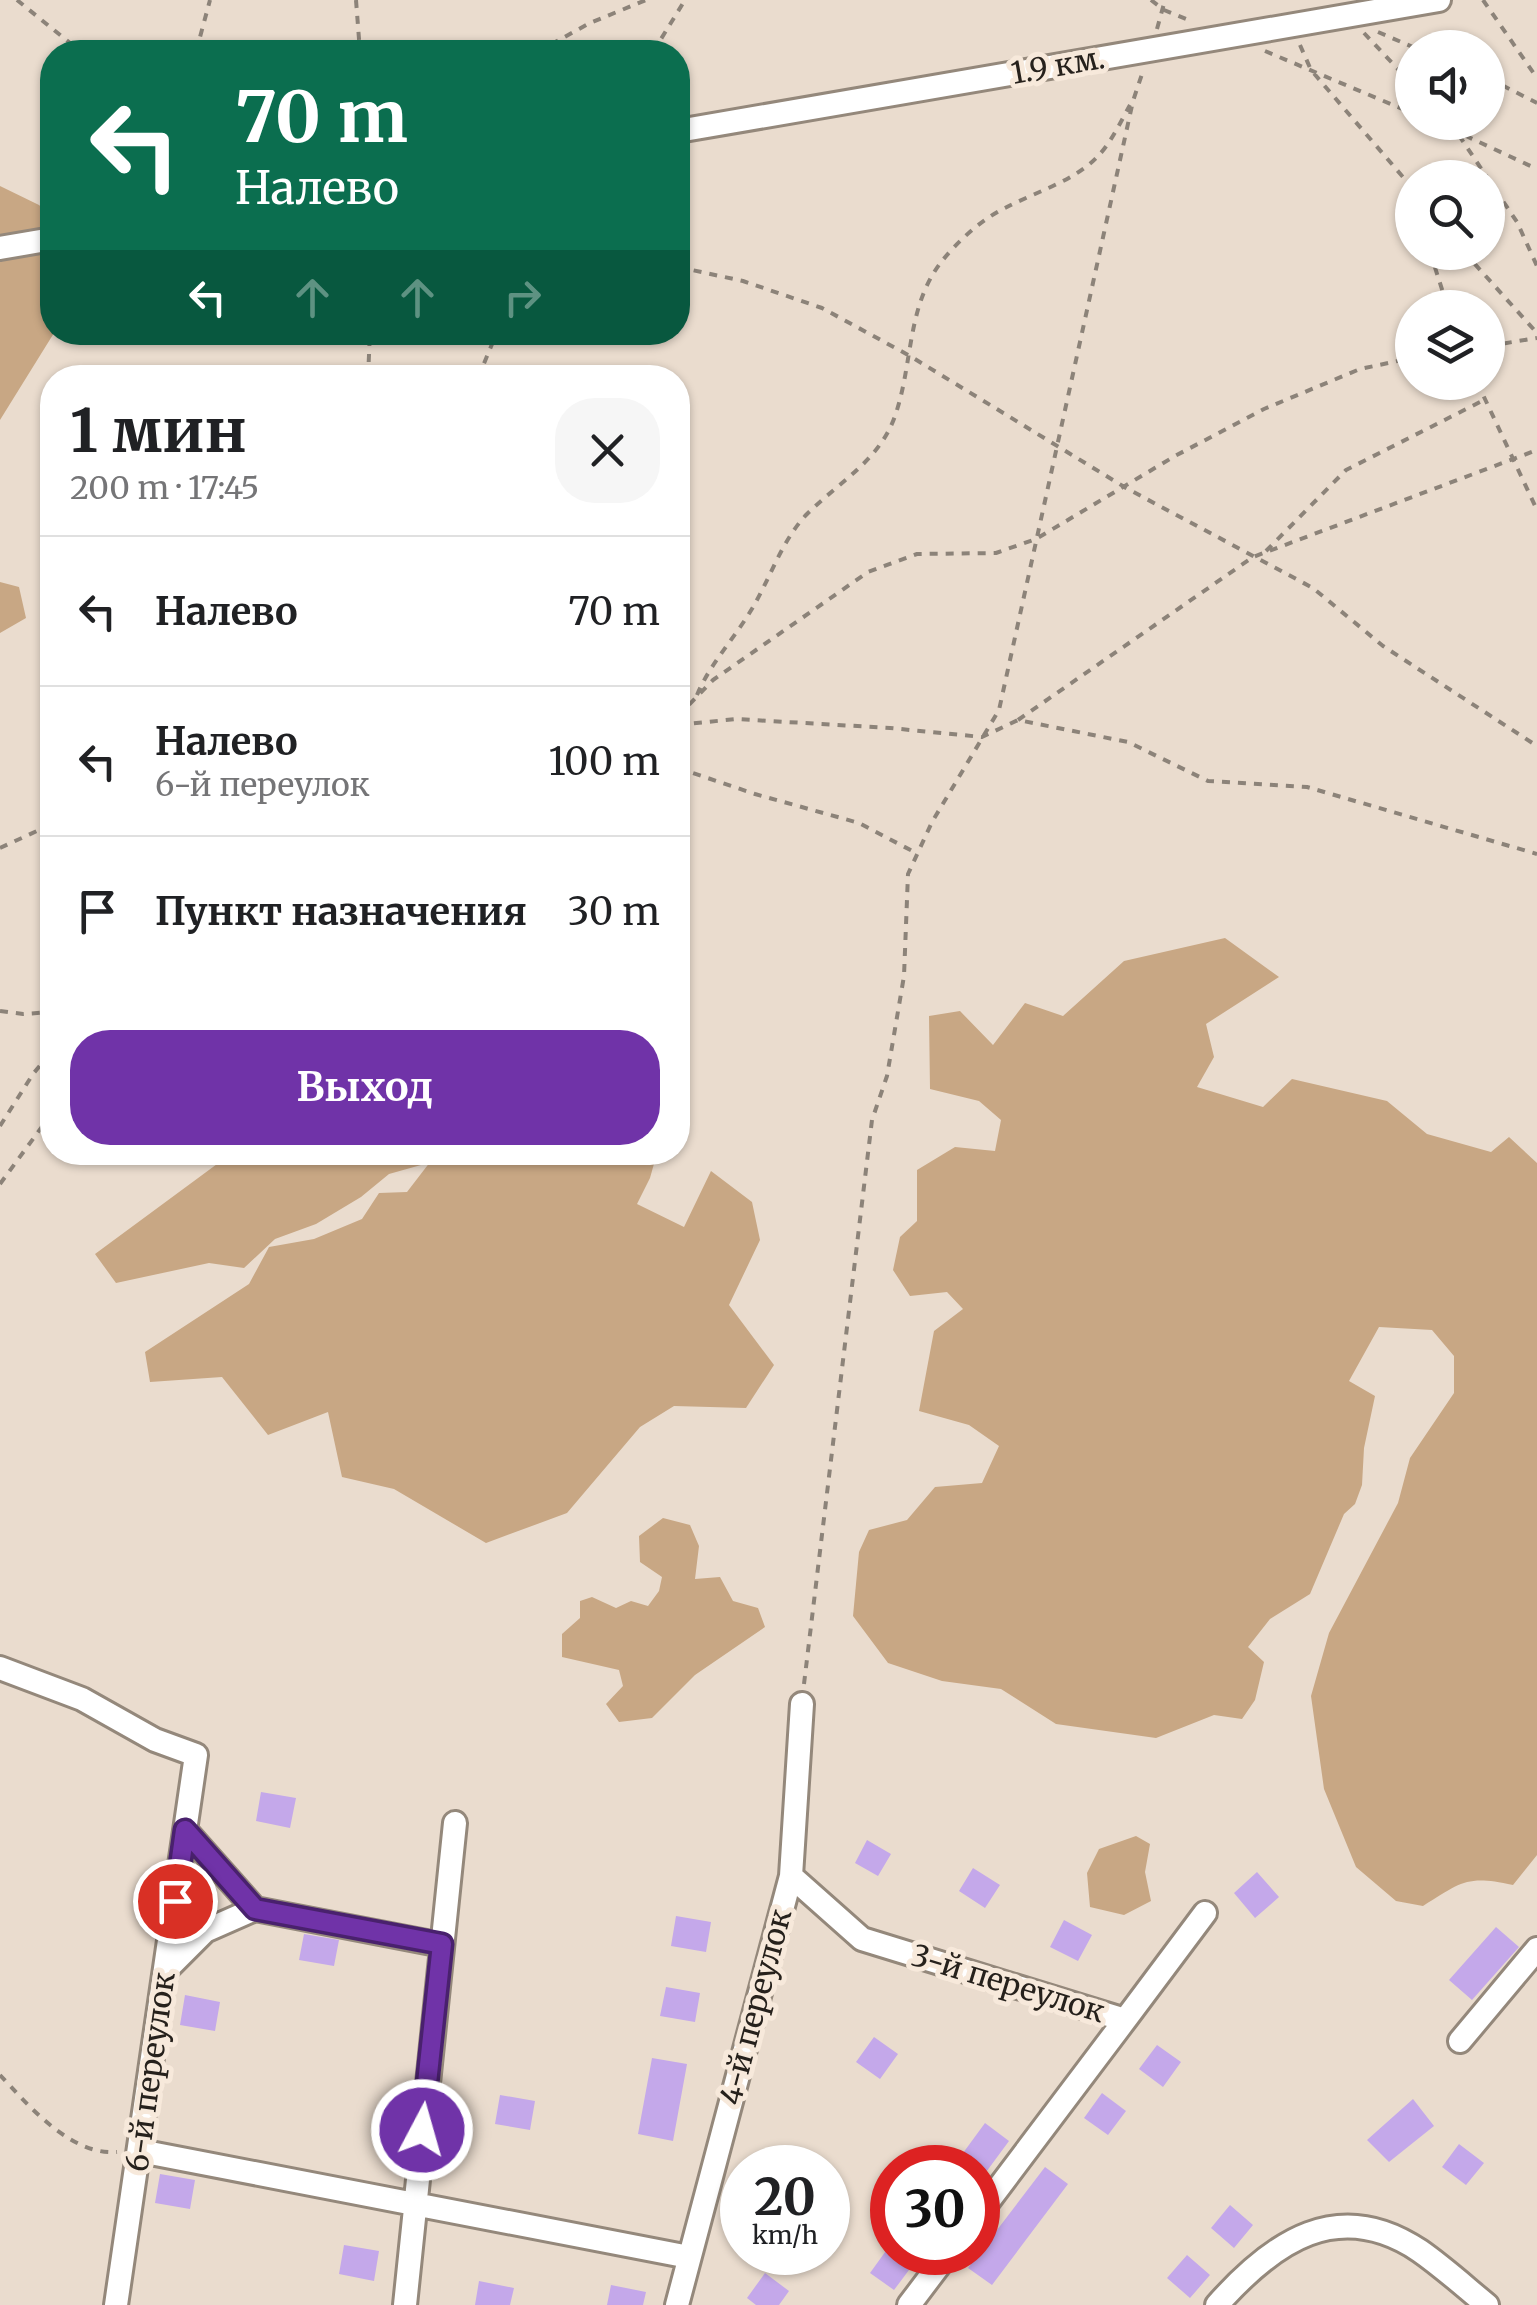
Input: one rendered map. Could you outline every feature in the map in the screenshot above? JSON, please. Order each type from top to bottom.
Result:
[{"type":"street","name":"1.9 км.","points":[[690,130],[1438,0]]},
{"type":"street","points":[[0,248],[40,241]]},
{"type":"street","name":"6-й переулок","points":[[0,1668],[82,1699],[155,1740],[196,1755],[116,2305]]},
{"type":"street","name":"4-й переулок","points":[[678,2305],[791,1876],[802,1704]]},
{"type":"street","points":[[405,2305],[455,1823]]},
{"type":"street","points":[[185,1830],[255,1909]]},
{"type":"street","name":"3-й переулок","points":[[791,1876],[862,1939],[1125,2020],[1000,2186]]},
{"type":"street","points":[[165,1971],[205,1931],[255,1909],[442,1944]]},
{"type":"street","points":[[1125,2020],[1206,1914]]},
{"type":"street","points":[[1460,2041],[1537,1950]]},
{"type":"street","points":[[140,2151],[690,2257]]},
{"type":"street","points":[[1217,2305],[1249,2269],[1279,2246],[1314,2231],[1345,2227],[1370,2228],[1418,2250],[1487,2305]]},
{"type":"street","points":[[910,2305],[932,2275]]},
{"type":"path","points":[[17,0],[67,40]]},
{"type":"path","points":[[199,40],[210,0]]},
{"type":"path","points":[[356,0],[359,40]]},
{"type":"path","points":[[559,40],[646,0]]},
{"type":"path","points":[[660,40],[685,0]]},
{"type":"path","points":[[1150,0],[1200,25]]},
{"type":"path","points":[[1158,28],[1165,0]]},
{"type":"path","points":[[1483,0],[1537,78]]},
{"type":"path","points":[[1354,22],[1395,66]]},
{"type":"path","points":[[1369,28],[1395,39]]},
{"type":"path","points":[[1295,35],[1311,70],[1395,170]]},
{"type":"path","points":[[1256,48],[1395,106]]},
{"type":"path","points":[[802,1704],[872,1120],[887,1076],[904,976],[908,874],[932,822],[998,710],[1133,101],[1145,65]]},
{"type":"path","points":[[1505,87],[1537,103]]},
{"type":"path","points":[[695,698],[703,680],[754,607],[790,536],[806,515],[858,472],[882,443],[896,412],[922,297],[940,263],[963,238],[1000,210],[1070,177],[1099,156],[1133,101]]},
{"type":"path","points":[[1464,140],[1517,222],[1537,266]]},
{"type":"path","points":[[1476,140],[1537,168]]},
{"type":"path","points":[[690,270],[743,281],[822,308],[907,355],[1126,488],[1313,588],[1383,646],[1537,746]]},
{"type":"path","points":[[1480,270],[1537,335],[1505,342]]},
{"type":"path","points":[[690,703],[713,680],[868,572],[917,554],[996,552],[1036,539],[1175,456],[1264,409],[1360,369],[1395,362]]},
{"type":"path","points":[[1265,552],[1346,470],[1484,400]]},
{"type":"path","points":[[1486,400],[1537,510]]},
{"type":"path","points":[[690,724],[736,720],[982,737],[1018,720],[1253,557],[1537,450]]},
{"type":"path","points":[[1018,720],[1128,742],[1208,781],[1308,787],[1537,854]]},
{"type":"path","points":[[690,772],[859,822],[918,854]]},
{"type":"path","points":[[0,848],[40,830]]},
{"type":"path","points":[[0,1010],[40,1013]]},
{"type":"path","points":[[0,1126],[40,1066]]},
{"type":"path","points":[[0,1184],[40,1129]]},
{"type":"path","points":[[0,2075],[62,2135],[108,2153],[140,2151]]},
{"type":"shaded area","points":[[0,186],[40,206],[40,345],[47,345],[0,420]]},
{"type":"shaded area","points":[[0,582],[19,587],[26,618],[0,633]]},
{"type":"shaded area","points":[[1225,938],[1279,977],[1206,1024],[1214,1057],[1197,1087],[1263,1107],[1292,1079],[1387,1101],[1427,1134],[1491,1152],[1509,1137],[1537,1163],[1537,1855],[1513,1885],[1474,1881],[1456,1886],[1423,1906],[1396,1901],[1356,1867],[1324,1789],[1311,1696],[1329,1633],[1398,1503],[1410,1458],[1454,1393],[1454,1356],[1432,1330],[1379,1327],[1349,1381],[1375,1396],[1364,1448],[1362,1485],[1355,1504],[1344,1514],[1310,1594],[1270,1619],[1248,1647],[1264,1662],[1255,1700],[1242,1719],[1214,1715],[1156,1738],[1056,1724],[1001,1689],[942,1681],[888,1663],[853,1616],[859,1552],[869,1530],[907,1520],[935,1487],[982,1483],[999,1446],[969,1425],[919,1411],[934,1331],[963,1309],[947,1292],[910,1296],[893,1270],[900,1237],[917,1221],[917,1170],[955,1147],[995,1151],[1001,1120],[979,1101],[930,1089],[929,1016],[960,1011],[993,1045],[1025,1003],[1063,1016],[1124,961]]},
{"type":"shaded area","points":[[216,1165],[421,1165],[389,1174],[361,1197],[316,1224],[275,1239],[244,1268],[209,1263],[116,1283],[95,1254]]},
{"type":"shaded area","points":[[428,1165],[654,1165],[637,1204],[684,1227],[711,1171],[752,1202],[760,1240],[729,1305],[774,1365],[746,1408],[674,1406],[640,1427],[567,1513],[486,1543],[394,1489],[342,1477],[328,1412],[268,1435],[222,1377],[150,1382],[145,1352],[249,1284],[269,1247],[314,1239],[362,1219],[379,1193],[407,1192]]},
{"type":"shaded area","points":[[663,1518],[690,1525],[699,1546],[695,1579],[720,1577],[733,1601],[758,1608],[765,1627],[695,1675],[652,1718],[619,1722],[606,1704],[623,1686],[619,1670],[562,1657],[562,1634],[580,1618],[580,1601],[592,1597],[616,1608],[631,1601],[648,1606],[659,1591],[662,1577],[640,1562],[639,1536]]},
{"type":"shaded area","points":[[1136,1836],[1150,1844],[1145,1872],[1151,1901],[1124,1915],[1090,1907],[1087,1873],[1099,1849]]},
{"type":"building","points":[[261,1792],[296,1798],[290,1828],[256,1821]]},
{"type":"building","points":[[867,1840],[891,1854],[878,1876],[855,1863]]},
{"type":"building","points":[[973,1868],[1000,1885],[985,1908],[959,1891]]},
{"type":"building","points":[[1257,1872],[1279,1897],[1255,1918],[1234,1893]]},
{"type":"building","points":[[676,1916],[711,1922],[706,1952],[671,1946]]},
{"type":"building","points":[[1064,1920],[1092,1935],[1078,1961],[1050,1947]]},
{"type":"building","points":[[1496,1927],[1519,1947],[1472,2000],[1449,1980]]},
{"type":"building","points":[[304,1934],[339,1940],[334,1966],[299,1960]]},
{"type":"building","points":[[666,1987],[700,1993],[695,2022],[660,2016]]},
{"type":"building","points":[[185,1995],[220,2002],[215,2031],[180,2025]]},
{"type":"building","points":[[874,2037],[898,2054],[880,2079],[856,2062]]},
{"type":"building","points":[[1157,2045],[1181,2062],[1163,2087],[1139,2069]]},
{"type":"building","points":[[652,2058],[687,2064],[673,2141],[638,2134]]},
{"type":"building","points":[[1102,2093],[1126,2111],[1108,2135],[1084,2118]]},
{"type":"building","points":[[500,2095],[535,2101],[530,2130],[495,2124]]},
{"type":"building","points":[[1413,2099],[1434,2126],[1389,2162],[1367,2140]]},
{"type":"building","points":[[985,2123],[1009,2141],[1000,2153],[1000,2145],[969,2145]]},
{"type":"building","points":[[1459,2144],[1484,2163],[1466,2185],[1442,2167]]},
{"type":"building","points":[[1045,2167],[1068,2184],[1000,2274],[1000,2226]]},
{"type":"building","points":[[160,2174],[195,2180],[190,2209],[155,2203]]},
{"type":"building","points":[[1230,2205],[1253,2225],[1234,2248],[1211,2228]]},
{"type":"building","points":[[344,2245],[379,2251],[374,2281],[339,2274]]},
{"type":"building","points":[[1187,2255],[1210,2275],[1190,2298],[1167,2278]]},
{"type":"building","points":[[764,2275],[789,2291],[779,2305],[756,2305],[747,2298]]},
{"type":"building","points":[[873,2275],[905,2275],[894,2290]]},
{"type":"building","points":[[978,2275],[1000,2275],[992,2285]]},
{"type":"building","points":[[479,2281],[514,2288],[510,2305],[475,2305]]},
{"type":"building","points":[[611,2285],[646,2292],[643,2305],[607,2305]]},
{"type":"route","points":[[175,1901],[185,1830],[255,1909],[442,1944],[422,2130]]}]
